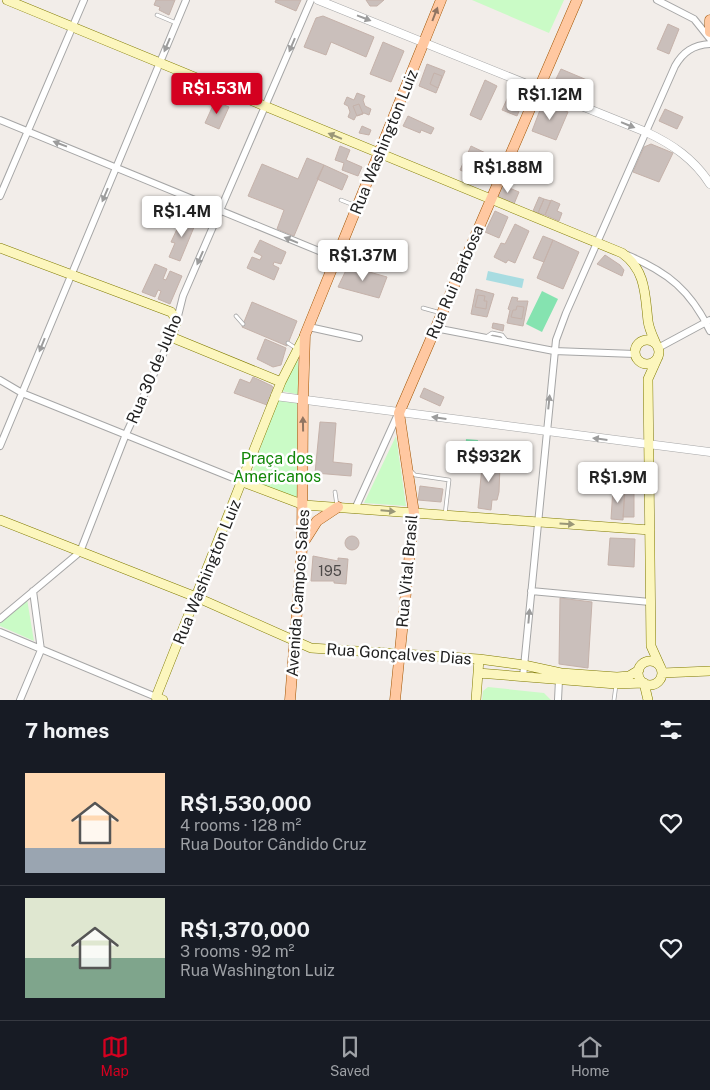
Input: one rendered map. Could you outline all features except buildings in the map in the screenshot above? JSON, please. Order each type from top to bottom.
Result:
[{"type":"main road","points":[[7,0],[265,108],[492,198],[622,253],[635,264],[643,283],[648,309],[648,322],[657,346],[657,359],[648,379]]},
{"type":"main road","name":"Rua Washington Luiz","points":[[158,699],[275,396],[307,331],[359,207],[441,0]]},
{"type":"main road","name":"Rua Rui Barbosa","points":[[399,413],[577,0]]},
{"type":"main road","points":[[710,20],[710,32]]},
{"type":"main road","points":[[0,248],[171,312],[177,320]]},
{"type":"main road","name":"Rua 30 de Julho","points":[[170,337],[177,320]]},
{"type":"main road","points":[[648,322],[635,352],[640,363],[647,364],[657,359]]},
{"type":"main road","name":"Avenida Campos Sales","points":[[290,700],[304,505],[302,400],[307,331]]},
{"type":"main road","points":[[170,337],[281,382]]},
{"type":"main road","points":[[635,352],[645,340],[657,346]]},
{"type":"main road","points":[[635,352],[648,379],[651,646],[660,674],[648,700]]},
{"type":"main road","name":"Rua Vital Brasil","points":[[395,700],[414,513],[399,413]]},
{"type":"main road","points":[[243,482],[304,505],[650,530]]},
{"type":"main road","points":[[302,548],[313,525],[321,517],[338,507]]},
{"type":"main road","name":"Rua Gonçalves Dias","points":[[0,520],[196,598],[311,648],[479,659],[524,665],[549,671],[623,678],[640,668]]},
{"type":"main road","points":[[648,700],[644,683],[639,676],[640,668],[651,646]]},
{"type":"main road","points":[[476,700],[479,659]]},
{"type":"main road","points":[[640,668],[650,662],[660,674]]},
{"type":"main road","points":[[644,683],[650,685],[660,674],[710,671]]},
{"type":"main road","name":"Rua Gonçalves Dias","points":[[478,673],[616,684],[644,683]]},
{"type":"street","points":[[0,196],[84,0]]},
{"type":"street","points":[[0,446],[186,0]]},
{"type":"street","name":"Rua 30 de Julho","points":[[177,320],[183,296],[311,0]]},
{"type":"street","points":[[318,0],[646,132],[689,158],[710,184]]},
{"type":"street","points":[[657,0],[694,19],[710,38]]},
{"type":"street","points":[[523,677],[554,351],[566,313],[679,58],[691,48],[710,44]]},
{"type":"street","points":[[0,120],[336,258]]},
{"type":"street","points":[[622,253],[652,266],[675,282],[708,321],[710,331]]},
{"type":"street","points":[[657,346],[708,321]]},
{"type":"street","points":[[435,328],[554,351],[635,352]]},
{"type":"street","points":[[307,331],[359,338]]},
{"type":"street","name":"Rua 30 de Julho","points":[[0,619],[80,552],[126,434],[170,337]]},
{"type":"street","points":[[0,380],[22,392],[243,482]]},
{"type":"street","points":[[275,396],[710,452]]},
{"type":"street","name":"Rua Rui Barbosa","points":[[355,508],[399,413]]},
{"type":"street","points":[[20,700],[41,650],[33,591]]},
{"type":"street","points":[[531,591],[650,602]]},
{"type":"street","points":[[0,632],[158,699]]},
{"type":"street","points":[[558,700],[559,680]]},
{"type":"lane","points":[[157,15],[176,23]]},
{"type":"lane","points":[[341,200],[359,207]]},
{"type":"lane","points":[[423,308],[441,313]]},
{"type":"lane","points":[[236,316],[243,324]]},
{"type":"lane","points":[[288,344],[298,349]]},
{"type":"lane","points":[[411,455],[412,473],[450,480],[445,515]]},
{"type":"lane","points":[[335,492],[338,507]]},
{"type":"lane","points":[[614,700],[616,684]]},
{"type":"green space","points":[[472,0],[564,0],[549,33]]},
{"type":"green space","points":[[542,291],[558,299],[542,332],[526,324]]},
{"type":"green space","points":[[297,350],[301,395],[281,391]]},
{"type":"green space","name":"Praça dos Americanos","points":[[276,399],[297,403],[299,499],[250,480]]},
{"type":"green space","points":[[396,436],[406,506],[364,503]]},
{"type":"green space","points":[[466,439],[478,440],[476,468],[464,467]]},
{"type":"green space","points":[[27,599],[34,641],[0,626],[0,621]]},
{"type":"green space","points":[[488,687],[544,693],[551,700],[482,700],[483,691]]},
{"type":"water","points":[[488,271],[524,279],[522,288],[486,280]]}]
